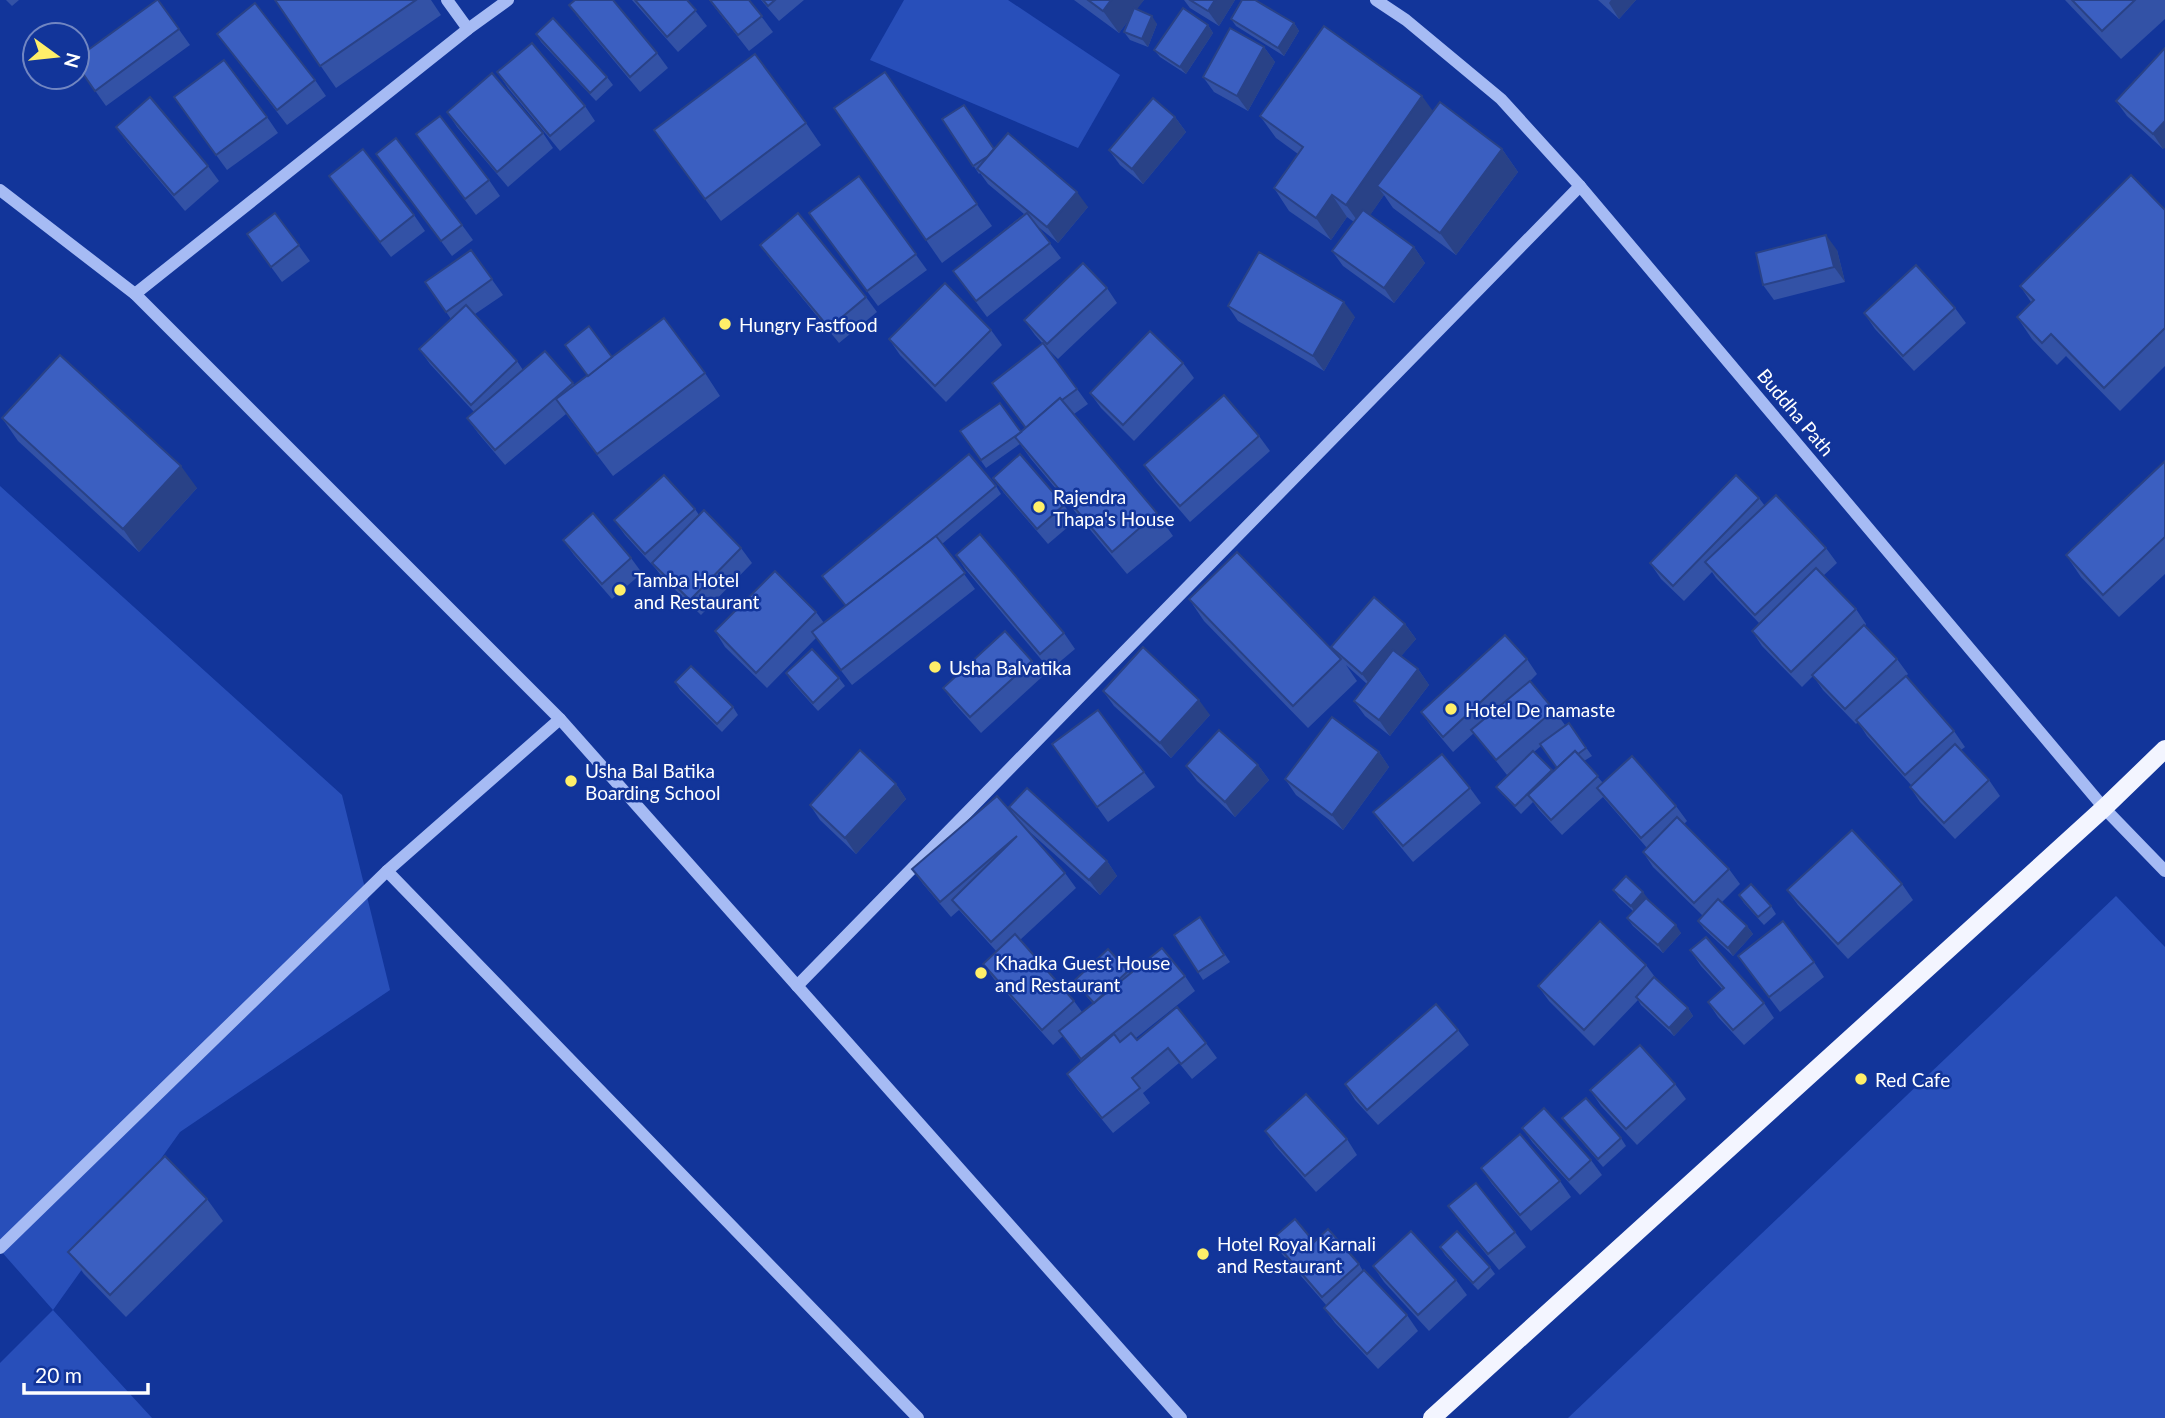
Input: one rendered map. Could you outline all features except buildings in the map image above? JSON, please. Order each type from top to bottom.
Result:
[{"type":"main road","points":[[1432,1418],[2104,808],[2165,749]]},
{"type":"street","points":[[447,0],[468,29]]},
{"type":"street","points":[[135,294],[508,0]]},
{"type":"street","name":"Buddha Path","points":[[1376,0],[1406,20],[1501,99],[1580,186],[2104,808],[2165,871]]},
{"type":"street","points":[[797,986],[1580,186]]},
{"type":"street","points":[[0,190],[135,294],[560,719],[1181,1418]]},
{"type":"street","points":[[0,1248],[387,871],[560,719]]},
{"type":"street","points":[[387,871],[918,1418]]},
{"type":"shaded area","points":[[904,0],[1008,0],[1120,75],[1078,148],[870,60]]},
{"type":"shaded area","points":[[0,486],[342,795],[390,990],[180,1132],[53,1310],[0,1250]]},
{"type":"shaded area","points":[[2116,896],[2165,947],[2165,1418],[1568,1418]]},
{"type":"shaded area","points":[[53,1310],[152,1418],[0,1418],[0,1363]]},
{"type":"place","name":"Hungry Fastfood","points":[[725,324]]},
{"type":"place","name":"Rajendra Thapa's House","points":[[1039,507]]},
{"type":"place","name":"Tamba Hotel and Restaurant","points":[[620,590]]},
{"type":"place","name":"Usha Balvatika","points":[[935,667]]},
{"type":"place","name":"Hotel De namaste","points":[[1451,709]]},
{"type":"place","name":"Usha Bal Batika Boarding School","points":[[571,781]]},
{"type":"place","name":"Khadka Guest House and Restaurant","points":[[981,973]]},
{"type":"place","name":"Red Cafe","points":[[1861,1079]]},
{"type":"place","name":"Hotel Royal Karnali and Restaurant","points":[[1203,1254]]}]
